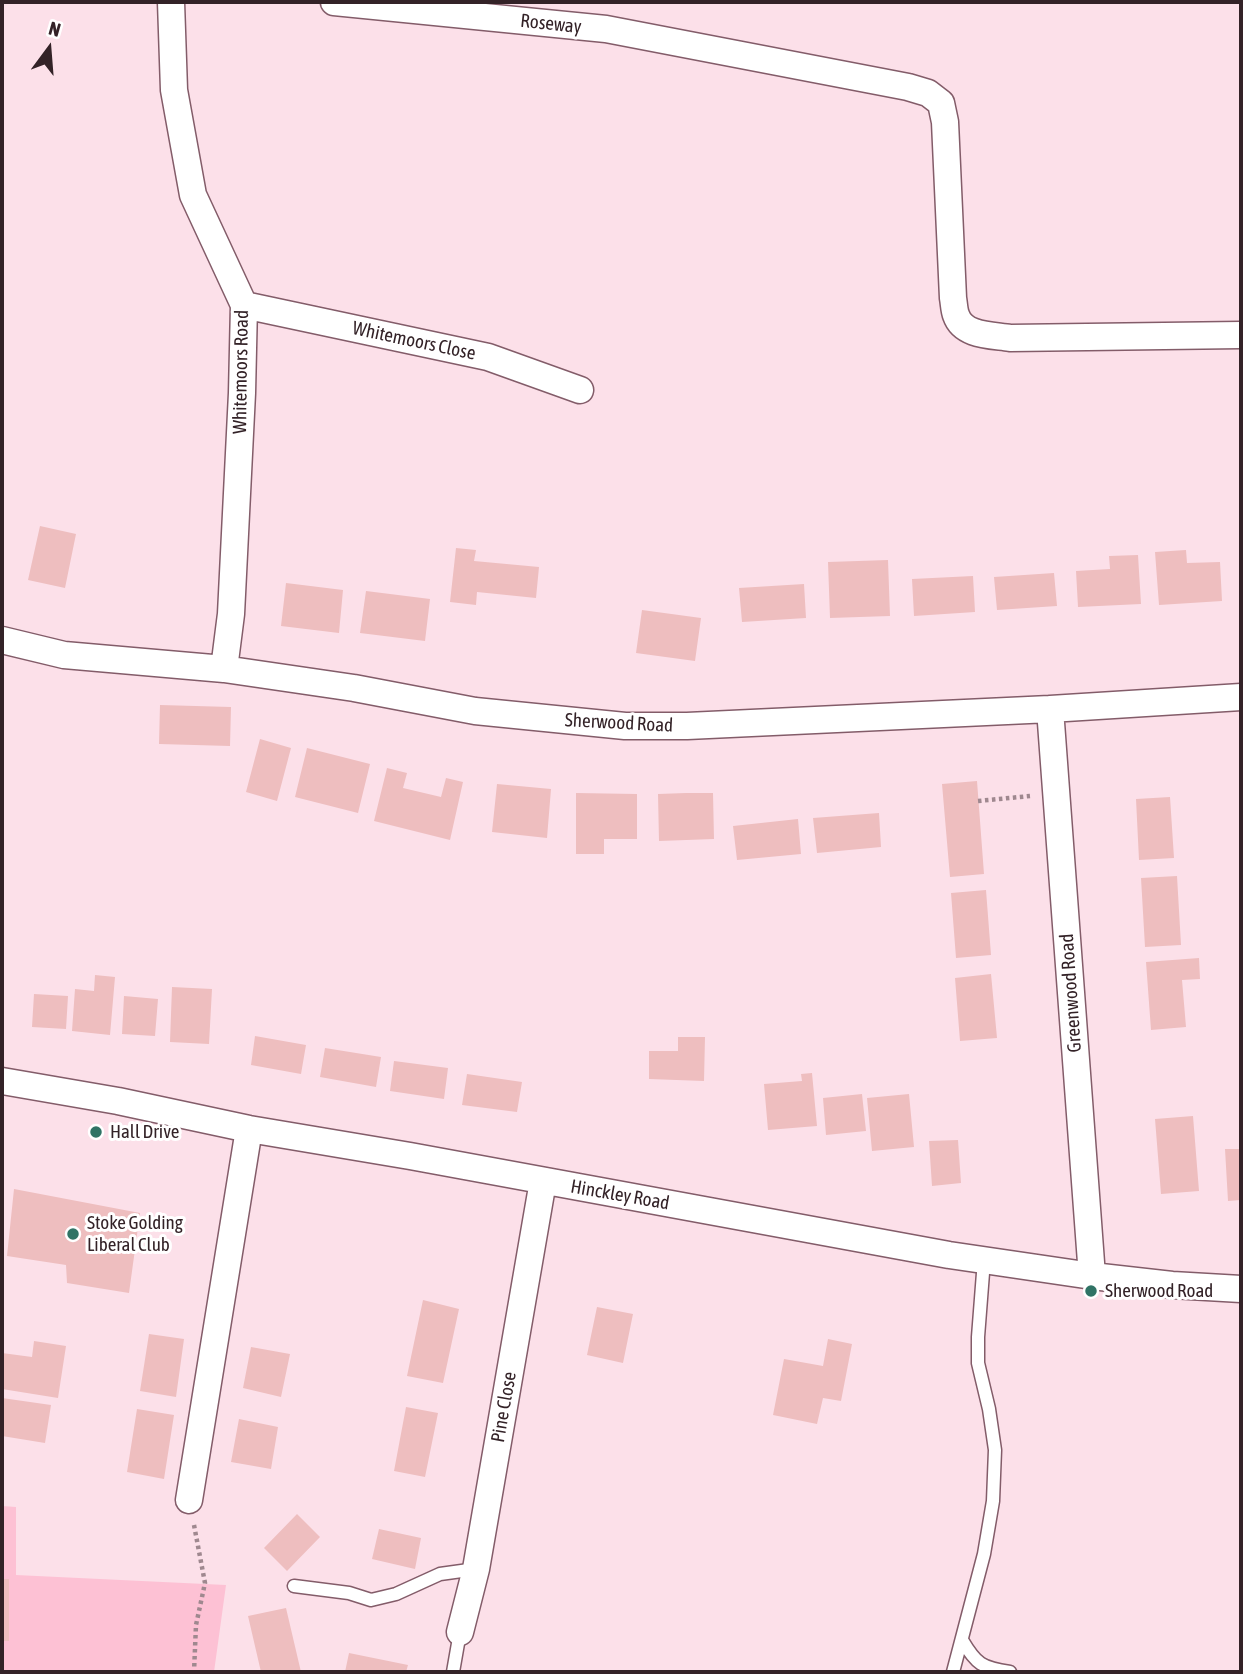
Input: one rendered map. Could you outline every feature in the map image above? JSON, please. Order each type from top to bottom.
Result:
[{"type":"street","name":"Whitemoors Road","points":[[171,2],[174,90],[193,195],[244,304],[231,614],[224,670]]},
{"type":"street","name":"Roseway","points":[[334,2],[606,29],[928,93],[942,103],[945,122],[953,298],[956,316],[964,327],[978,334],[1010,338],[1241,335]]},
{"type":"street","name":"Whitemoors Close","points":[[244,304],[488,357],[580,390]]},
{"type":"street","name":"Sherwood Road","points":[[2,640],[64,655],[224,670],[354,688],[475,711],[625,726],[687,726],[1050,709],[1241,697]]},
{"type":"street","name":"Greenwood Road","points":[[1050,709],[1092,1276]]},
{"type":"street","name":"Hinckley Road","points":[[2,1086],[118,1101],[249,1129],[984,1260],[1092,1276],[1241,1289]]},
{"type":"street","points":[[189,1500],[249,1129]]},
{"type":"street","name":"Pine Close","points":[[460,1632],[476,1569],[543,1181]]},
{"type":"lane","points":[[953,1672],[984,1554],[993,1501],[995,1450],[978,1363],[984,1260]]},
{"type":"lane","points":[[294,1586],[349,1593],[371,1600],[396,1594],[440,1574],[476,1569]]},
{"type":"lane","points":[[453,1672],[460,1632]]},
{"type":"lane","points":[[962,1640],[973,1659],[991,1670],[1010,1672]]},
{"type":"path","points":[[978,801],[1056,793]]},
{"type":"path","points":[[189,1500],[205,1583],[196,1625],[194,1672]]},
{"type":"shaded area","points":[[2,1506],[16,1507],[16,1575],[226,1585],[214,1672],[2,1672]]},
{"type":"building","points":[[40,526],[76,534],[65,588],[28,580]]},
{"type":"building","points":[[456,548],[476,550],[474,561],[539,567],[536,598],[477,592],[476,605],[450,602]]},
{"type":"building","points":[[1186,550],[1187,563],[1220,562],[1222,601],[1159,605],[1155,552]]},
{"type":"building","points":[[1138,555],[1141,604],[1078,607],[1076,571],[1110,569],[1109,556]]},
{"type":"building","points":[[888,560],[890,616],[830,618],[828,562]]},
{"type":"building","points":[[1054,573],[1057,606],[997,610],[994,577]]},
{"type":"building","points":[[973,576],[975,612],[914,616],[912,579]]},
{"type":"building","points":[[286,583],[343,590],[339,633],[281,626]]},
{"type":"building","points":[[804,584],[806,618],[742,622],[739,588]]},
{"type":"building","points":[[366,591],[430,599],[425,641],[360,633]]},
{"type":"building","points":[[642,610],[701,618],[695,661],[636,653]]},
{"type":"building","points":[[160,705],[231,707],[230,746],[159,744]]},
{"type":"building","points":[[260,739],[291,748],[277,801],[246,792]]},
{"type":"building","points":[[307,748],[370,764],[358,813],[295,797]]},
{"type":"building","points":[[387,768],[407,773],[403,788],[441,797],[446,778],[463,782],[450,840],[374,821]]},
{"type":"building","points":[[977,781],[984,874],[950,877],[942,784]]},
{"type":"building","points":[[497,784],[551,789],[547,838],[492,832]]},
{"type":"building","points":[[576,793],[637,794],[637,839],[604,839],[604,854],[576,854]]},
{"type":"building","points":[[713,793],[714,839],[659,841],[658,794]]},
{"type":"building","points":[[1170,797],[1174,858],[1139,860],[1136,799]]},
{"type":"building","points":[[879,813],[881,847],[817,853],[813,818]]},
{"type":"building","points":[[798,819],[801,854],[737,860],[733,826]]},
{"type":"building","points":[[1177,876],[1181,945],[1145,947],[1141,878]]},
{"type":"building","points":[[986,890],[991,955],[956,958],[951,893]]},
{"type":"building","points":[[1199,958],[1200,979],[1182,980],[1186,1027],[1151,1030],[1146,962]]},
{"type":"building","points":[[991,974],[997,1038],[960,1041],[955,978]]},
{"type":"building","points":[[95,975],[115,977],[110,1035],[72,1031],[75,989],[94,991]]},
{"type":"building","points":[[172,987],[212,989],[209,1044],[170,1042]]},
{"type":"building","points":[[34,994],[68,996],[66,1029],[32,1027]]},
{"type":"building","points":[[124,996],[158,999],[155,1036],[122,1034]]},
{"type":"building","points":[[255,1036],[306,1045],[301,1074],[251,1065]]},
{"type":"building","points":[[678,1037],[705,1037],[704,1081],[649,1079],[649,1051],[678,1051]]},
{"type":"building","points":[[325,1048],[381,1057],[376,1087],[320,1077]]},
{"type":"building","points":[[394,1061],[448,1068],[444,1099],[390,1091]]},
{"type":"building","points":[[812,1073],[817,1126],[768,1130],[764,1084],[802,1081],[801,1074]]},
{"type":"building","points":[[467,1074],[522,1082],[517,1112],[462,1105]]},
{"type":"building","points":[[862,1094],[866,1131],[826,1135],[823,1098]]},
{"type":"building","points":[[909,1094],[914,1147],[872,1151],[867,1098]]},
{"type":"building","points":[[1193,1116],[1199,1191],[1161,1194],[1155,1119]]},
{"type":"building","points":[[958,1140],[961,1183],[932,1186],[929,1141]]},
{"type":"building","points":[[1225,1149],[1241,1149],[1241,1200],[1228,1201]]},
{"type":"building","name":"Stoke Golding Liberal Club","points":[[14,1189],[140,1213],[129,1293],[67,1283],[66,1265],[7,1256]]},
{"type":"building","points":[[423,1300],[459,1309],[443,1383],[407,1376]]},
{"type":"building","points":[[597,1307],[633,1314],[623,1363],[587,1355]]},
{"type":"building","points":[[149,1334],[184,1339],[176,1397],[140,1391]]},
{"type":"building","points":[[828,1339],[852,1344],[841,1401],[823,1398],[817,1424],[773,1415],[784,1359],[823,1366]]},
{"type":"building","points":[[34,1341],[66,1346],[58,1398],[2,1389],[2,1353],[32,1357]]},
{"type":"building","points":[[251,1347],[290,1354],[281,1397],[243,1388]]},
{"type":"building","points":[[2,1398],[51,1405],[45,1443],[2,1436]]},
{"type":"building","points":[[406,1407],[438,1413],[425,1477],[394,1471]]},
{"type":"building","points":[[137,1409],[174,1415],[164,1479],[127,1472]]},
{"type":"building","points":[[239,1419],[278,1427],[271,1469],[231,1462]]},
{"type":"building","points":[[297,1514],[320,1537],[287,1571],[264,1548]]},
{"type":"building","points":[[379,1529],[421,1538],[415,1569],[372,1559]]},
{"type":"building","points":[[2,1579],[9,1579],[9,1641],[2,1641]]},
{"type":"building","points":[[286,1608],[301,1672],[261,1672],[248,1616]]},
{"type":"building","points":[[349,1653],[408,1665],[406,1672],[345,1672]]},
{"type":"place","name":"Hall Drive","points":[[96,1132]]},
{"type":"place","name":"Stoke Golding Liberal Club","points":[[73,1234]]},
{"type":"place","name":"Sherwood Road","points":[[1091,1291]]}]
